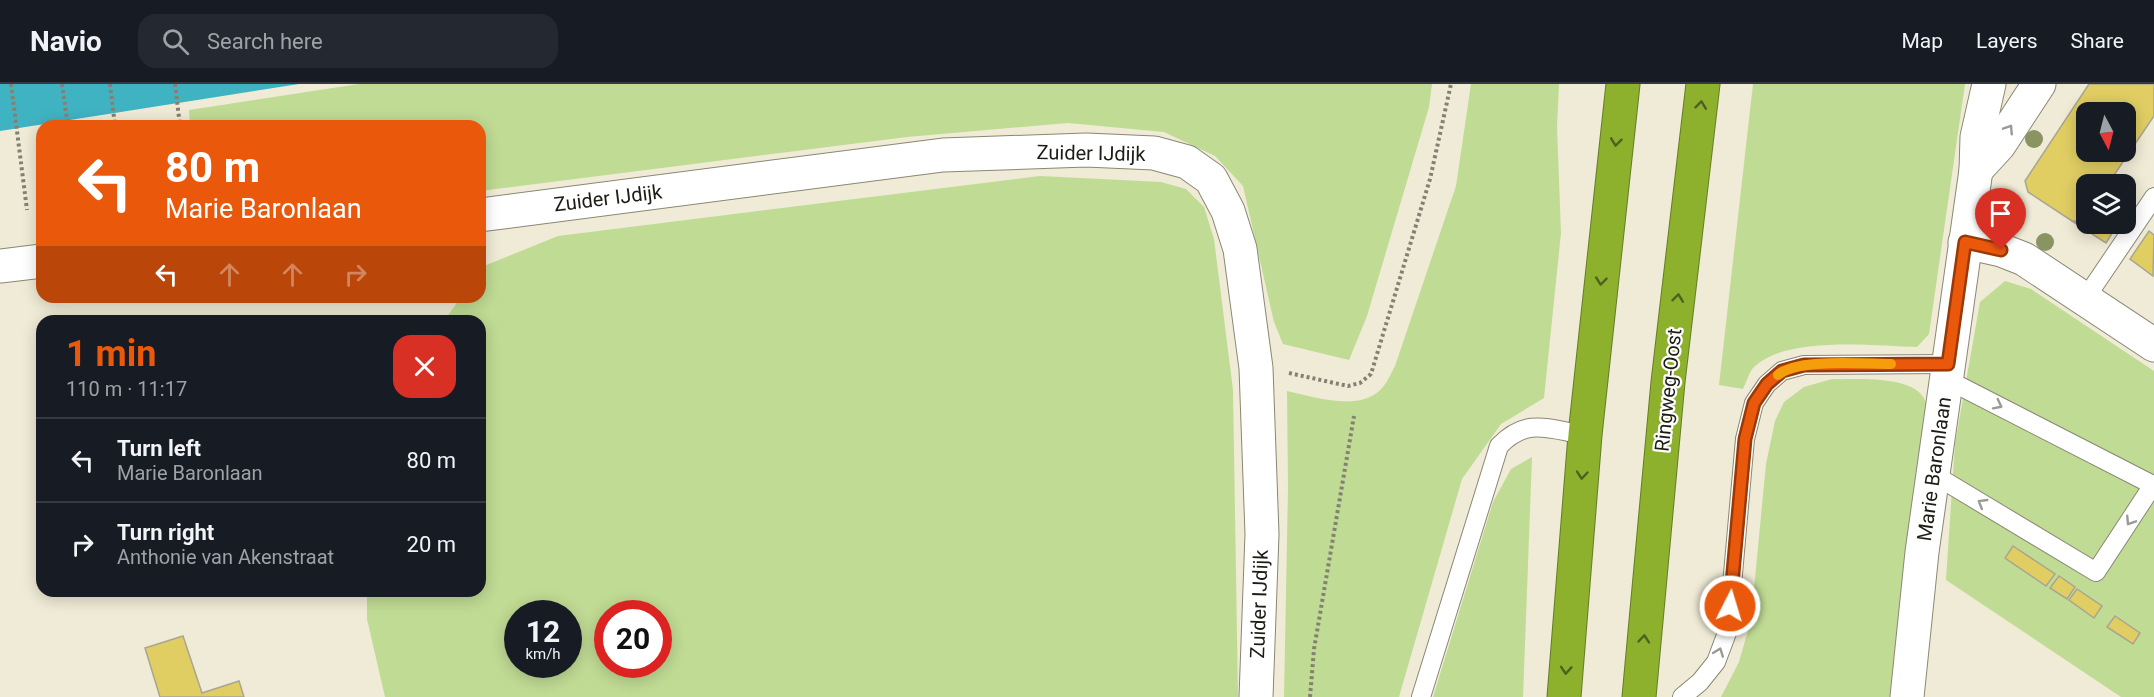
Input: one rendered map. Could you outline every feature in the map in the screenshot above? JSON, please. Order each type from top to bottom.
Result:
[{"type":"highway","points":[[1564,697],[1585,435],[1623,84]]},
{"type":"highway","name":"Ringweg-Oost","points":[[1639,697],[1668,382],[1704,84]]},
{"type":"street","name":"Marie Baronlaan","points":[[1907,697],[1933,474],[1976,170],[1977,137],[1989,84]]},
{"type":"street","points":[[1976,170],[1999,145],[2039,84]]},
{"type":"street","name":"Zuider IJdijk","points":[[486,214],[943,155],[1086,150],[1154,153],[1187,162],[1211,179],[1228,211],[1240,249],[1256,368],[1262,534],[1256,697]]},
{"type":"street","points":[[1965,242],[2001,250],[2024,259],[2154,345]]},
{"type":"street","points":[[0,266],[36,262]]},
{"type":"lane","points":[[2085,300],[2154,197]]},
{"type":"lane","points":[[1682,697],[1700,682],[1716,662],[1728,630],[1745,439],[1754,403],[1767,384],[1782,371],[1804,365],[1947,371],[2152,485],[2096,572],[1933,474]]},
{"type":"lane","points":[[1421,697],[1499,446],[1511,434],[1524,427],[1585,435]]},
{"type":"path","points":[[11,84],[27,210]]},
{"type":"path","points":[[62,84],[67,120]]},
{"type":"path","points":[[110,84],[114,120]]},
{"type":"path","points":[[175,84],[179,120]]},
{"type":"path","points":[[1256,368],[1269,368],[1348,386],[1360,383],[1371,374],[1430,179],[1451,84]]},
{"type":"path","points":[[1310,697],[1314,649],[1354,416]]},
{"type":"green space","points":[[359,84],[1432,84],[1429,107],[1367,316],[1349,360],[1283,344],[1274,322],[1243,186],[1215,156],[1164,132],[1068,123],[907,137],[486,190],[486,120],[190,120],[189,110]]},
{"type":"green space","points":[[1471,84],[1559,84],[1557,127],[1561,233],[1544,398],[1501,424],[1462,479],[1399,697],[1284,697],[1288,488],[1287,391],[1324,399],[1351,401],[1374,395],[1386,382],[1395,366],[1456,186]]},
{"type":"green space","points":[[1753,84],[1965,84],[1929,334],[1917,347],[1831,345],[1786,351],[1767,358],[1753,368],[1743,389],[1719,385]]},
{"type":"green space","points":[[1040,176],[1161,182],[1186,189],[1204,207],[1214,239],[1233,390],[1238,697],[385,697],[367,619],[367,597],[486,597],[486,315],[448,315],[457,303],[486,303],[486,265],[558,236]]},
{"type":"green space","points":[[2005,281],[2031,289],[2154,371],[2154,697],[2121,697],[1946,580],[1955,444],[1980,302]]},
{"type":"green space","points":[[1832,379],[1870,379],[1899,383],[1921,394],[1926,403],[1927,427],[1895,697],[1721,697],[1739,662],[1751,620],[1766,464],[1775,421],[1784,402],[1804,387]]},
{"type":"green space","points":[[1532,457],[1523,697],[1433,697],[1493,502],[1511,469]]},
{"type":"water","points":[[0,84],[299,84],[70,120],[36,120],[36,125],[0,131]]},
{"type":"building","points":[[2089,84],[2154,84],[2154,116],[2136,143],[2136,102],[2077,102]]},
{"type":"building","points":[[2076,104],[2076,162],[2123,162],[2115,174],[2076,174],[2076,222],[2028,192],[2025,181]]},
{"type":"building","points":[[2149,231],[2154,235],[2153,276],[2130,259]]},
{"type":"building","points":[[2092,234],[2112,234],[2106,243]]},
{"type":"building","points":[[2013,546],[2055,574],[2046,586],[2005,558]]},
{"type":"building","points":[[2059,576],[2075,587],[2067,599],[2050,588]]},
{"type":"building","points":[[2077,589],[2102,606],[2094,618],[2069,600]]},
{"type":"building","points":[[2115,616],[2140,633],[2133,644],[2107,627]]},
{"type":"building","points":[[183,636],[202,693],[239,681],[244,697],[160,697],[145,648]]},
{"type":"slow traffic","points":[[1778,375],[1782,371],[1804,365],[1891,364]]},
{"type":"route","points":[[1730,606],[1745,439],[1754,403],[1767,384],[1782,371],[1804,365],[1827,363],[1948,364],[1965,242],[2001,250]]}]
